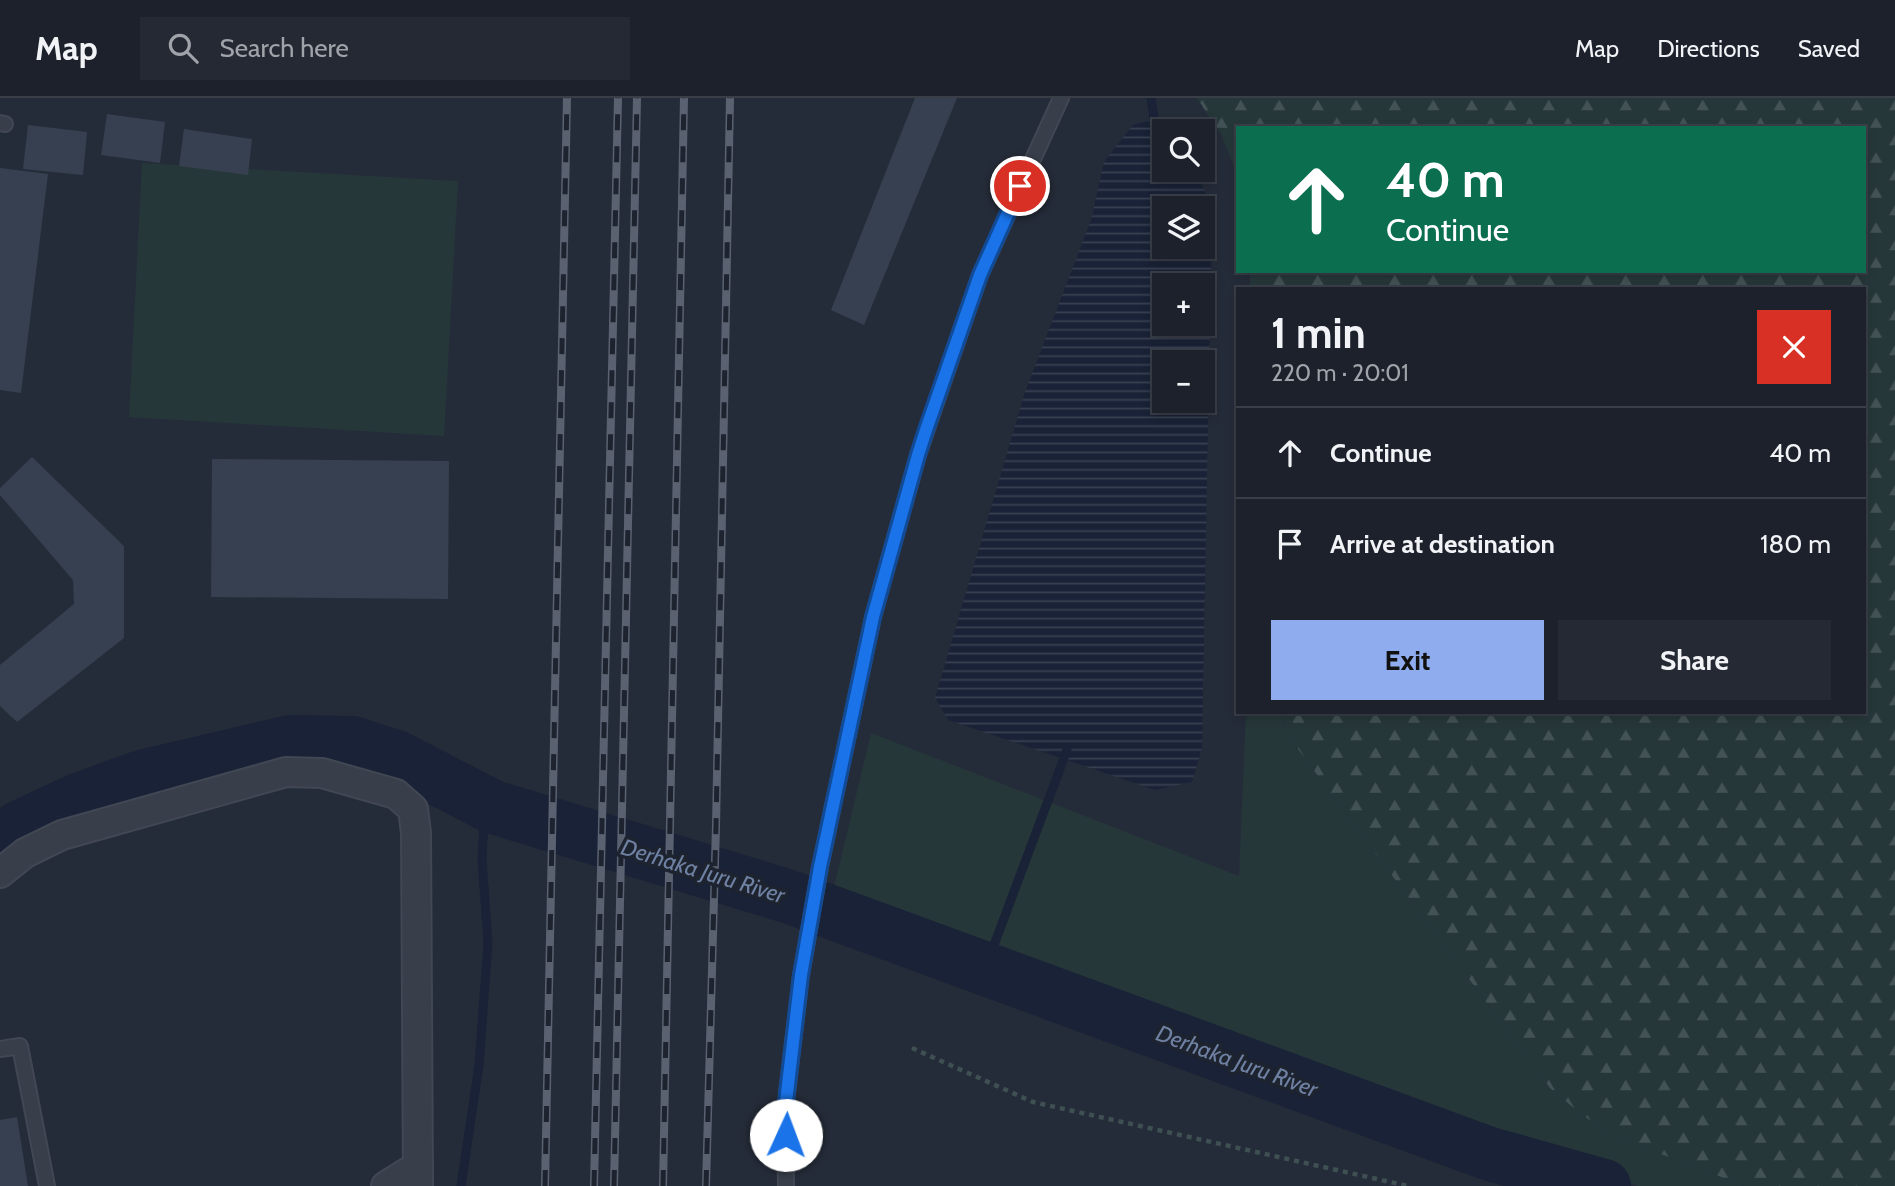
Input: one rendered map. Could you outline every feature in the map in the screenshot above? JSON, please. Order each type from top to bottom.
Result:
[{"type":"street","points":[[0,873],[25,853],[62,835],[286,772],[322,773],[396,794],[413,809],[416,833],[418,1176],[386,1186]]},
{"type":"lane","points":[[786,1186],[785,1110],[801,975],[820,867],[873,617],[918,455],[980,275],[1061,98]]},
{"type":"lane","points":[[0,1049],[20,1046],[47,1186]]},
{"type":"path","points":[[912,1048],[1033,1102],[1408,1186]]},
{"type":"green space","points":[[1197,98],[1895,98],[1895,1186],[1745,1186],[1616,1137],[1582,1115],[1550,1088],[1292,741],[1280,714],[1866,714],[1866,287],[1250,287],[1250,273],[1866,273],[1866,126],[1236,126],[1236,171],[1215,125],[1215,119],[1211,119]]},
{"type":"green space","points":[[142,163],[458,181],[444,436],[129,417]]},
{"type":"green space","points":[[1246,714],[1280,714],[1292,741],[1550,1088],[1582,1115],[1616,1137],[1745,1186],[1638,1186],[1497,1145],[1216,1037],[832,896],[871,733],[1239,876]]},
{"type":"water","points":[[1152,120],[1152,182],[1201,182],[1207,196],[1152,196],[1152,259],[1211,259],[1211,273],[1152,273],[1152,336],[1210,336],[1209,350],[1152,350],[1152,413],[1208,413],[1202,748],[1192,782],[1155,790],[948,720],[935,698],[1025,392],[1091,220],[1104,162],[1133,125]]},
{"type":"building","points":[[915,98],[957,98],[864,325],[831,310]]},
{"type":"building","points":[[107,114],[165,122],[160,163],[101,155]]},
{"type":"building","points":[[28,125],[87,132],[83,175],[23,169]]},
{"type":"building","points":[[184,129],[252,139],[248,175],[179,166]]},
{"type":"building","points":[[0,168],[48,174],[21,393],[0,390]]},
{"type":"building","points":[[32,457],[124,546],[124,638],[17,722],[0,706],[0,665],[74,604],[73,580],[0,495],[0,488]]},
{"type":"building","points":[[212,459],[449,461],[448,599],[211,597]]},
{"type":"building","points":[[17,1117],[28,1186],[0,1186],[0,1120]]},
{"type":"waterway","points":[[1151,98],[1154,119]]},
{"type":"waterway","name":"Derhaka Juru River","points":[[0,841],[20,827],[78,800],[141,777],[290,742],[352,743],[396,757],[493,807],[787,896],[1490,1154],[1604,1186]]},
{"type":"waterway","points":[[985,969],[1067,750]]},
{"type":"waterway","points":[[461,1186],[479,1065],[488,943],[482,860],[484,821],[493,807]]},
{"type":"railway","points":[[545,1186],[567,98]]},
{"type":"railway","points":[[594,1186],[618,98]]},
{"type":"railway","points":[[614,1186],[637,98]]},
{"type":"railway","points":[[663,1186],[684,98]]},
{"type":"railway","points":[[706,1186],[730,98]]},
{"type":"route","points":[[786,1135],[785,1110],[801,975],[820,867],[873,617],[926,430],[980,275],[1020,186]]}]
